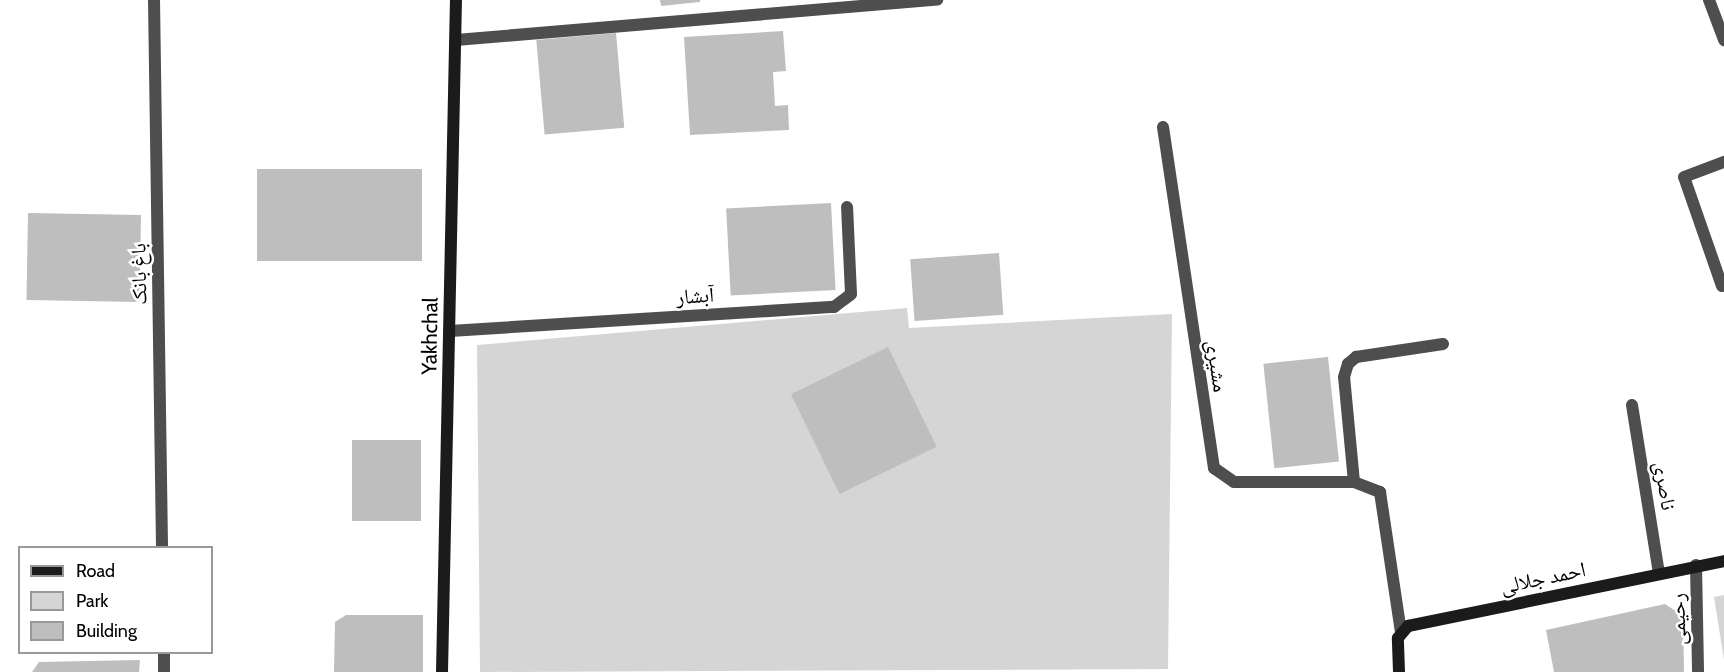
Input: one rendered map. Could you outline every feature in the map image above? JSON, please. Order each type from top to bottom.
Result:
[{"type":"street","name":"باغ بانک","points":[[154,0],[162,546]]},
{"type":"street","name":"Yakhchal","points":[[442,672],[456,0]]},
{"type":"street","points":[[456,39],[938,0]]},
{"type":"street","points":[[1709,0],[1724,40]]},
{"type":"street","name":"مشیری","points":[[1163,127],[1214,468],[1234,482],[1354,482],[1380,492],[1401,632]]},
{"type":"street","points":[[1722,286],[1684,177],[1724,162]]},
{"type":"street","name":"آبشار","points":[[450,331],[834,307],[851,294],[847,207]]},
{"type":"street","points":[[1354,482],[1344,377],[1348,364],[1356,357],[1443,344]]},
{"type":"street","name":"ناصری","points":[[1632,405],[1659,573]]},
{"type":"street","name":"احمد جلالی","points":[[1401,632],[1659,573],[1724,561]]},
{"type":"street","name":"رحیمی","points":[[1696,566],[1698,672]]},
{"type":"street","points":[[1399,666],[1401,632]]},
{"type":"street","points":[[164,654],[164,672]]},
{"type":"green space","points":[[907,308],[909,328],[1172,314],[1168,669],[480,672],[477,345]]},
{"type":"green space","points":[[1724,595],[1724,660],[1714,597]]},
{"type":"building","points":[[660,0],[700,0],[700,2],[661,6]]},
{"type":"building","points":[[783,31],[786,71],[773,72],[775,106],[788,105],[789,130],[690,135],[684,37]]},
{"type":"building","points":[[616,33],[624,128],[545,135],[536,40]]},
{"type":"building","points":[[257,169],[422,169],[422,261],[257,261]]},
{"type":"building","points":[[831,203],[836,290],[731,295],[726,208]]},
{"type":"building","points":[[28,213],[141,215],[139,302],[26,300]]},
{"type":"building","points":[[999,253],[1003,315],[915,321],[910,259]]},
{"type":"building","points":[[888,347],[937,447],[840,494],[791,394]]},
{"type":"building","points":[[1328,357],[1339,461],[1274,468],[1263,364]]},
{"type":"building","points":[[352,440],[421,440],[421,521],[352,521]]},
{"type":"building","points":[[1665,604],[1683,616],[1684,672],[1554,672],[1546,630]]},
{"type":"building","points":[[346,615],[423,615],[423,672],[334,672],[335,622]]},
{"type":"building","points":[[140,660],[139,672],[32,672],[39,662]]}]
